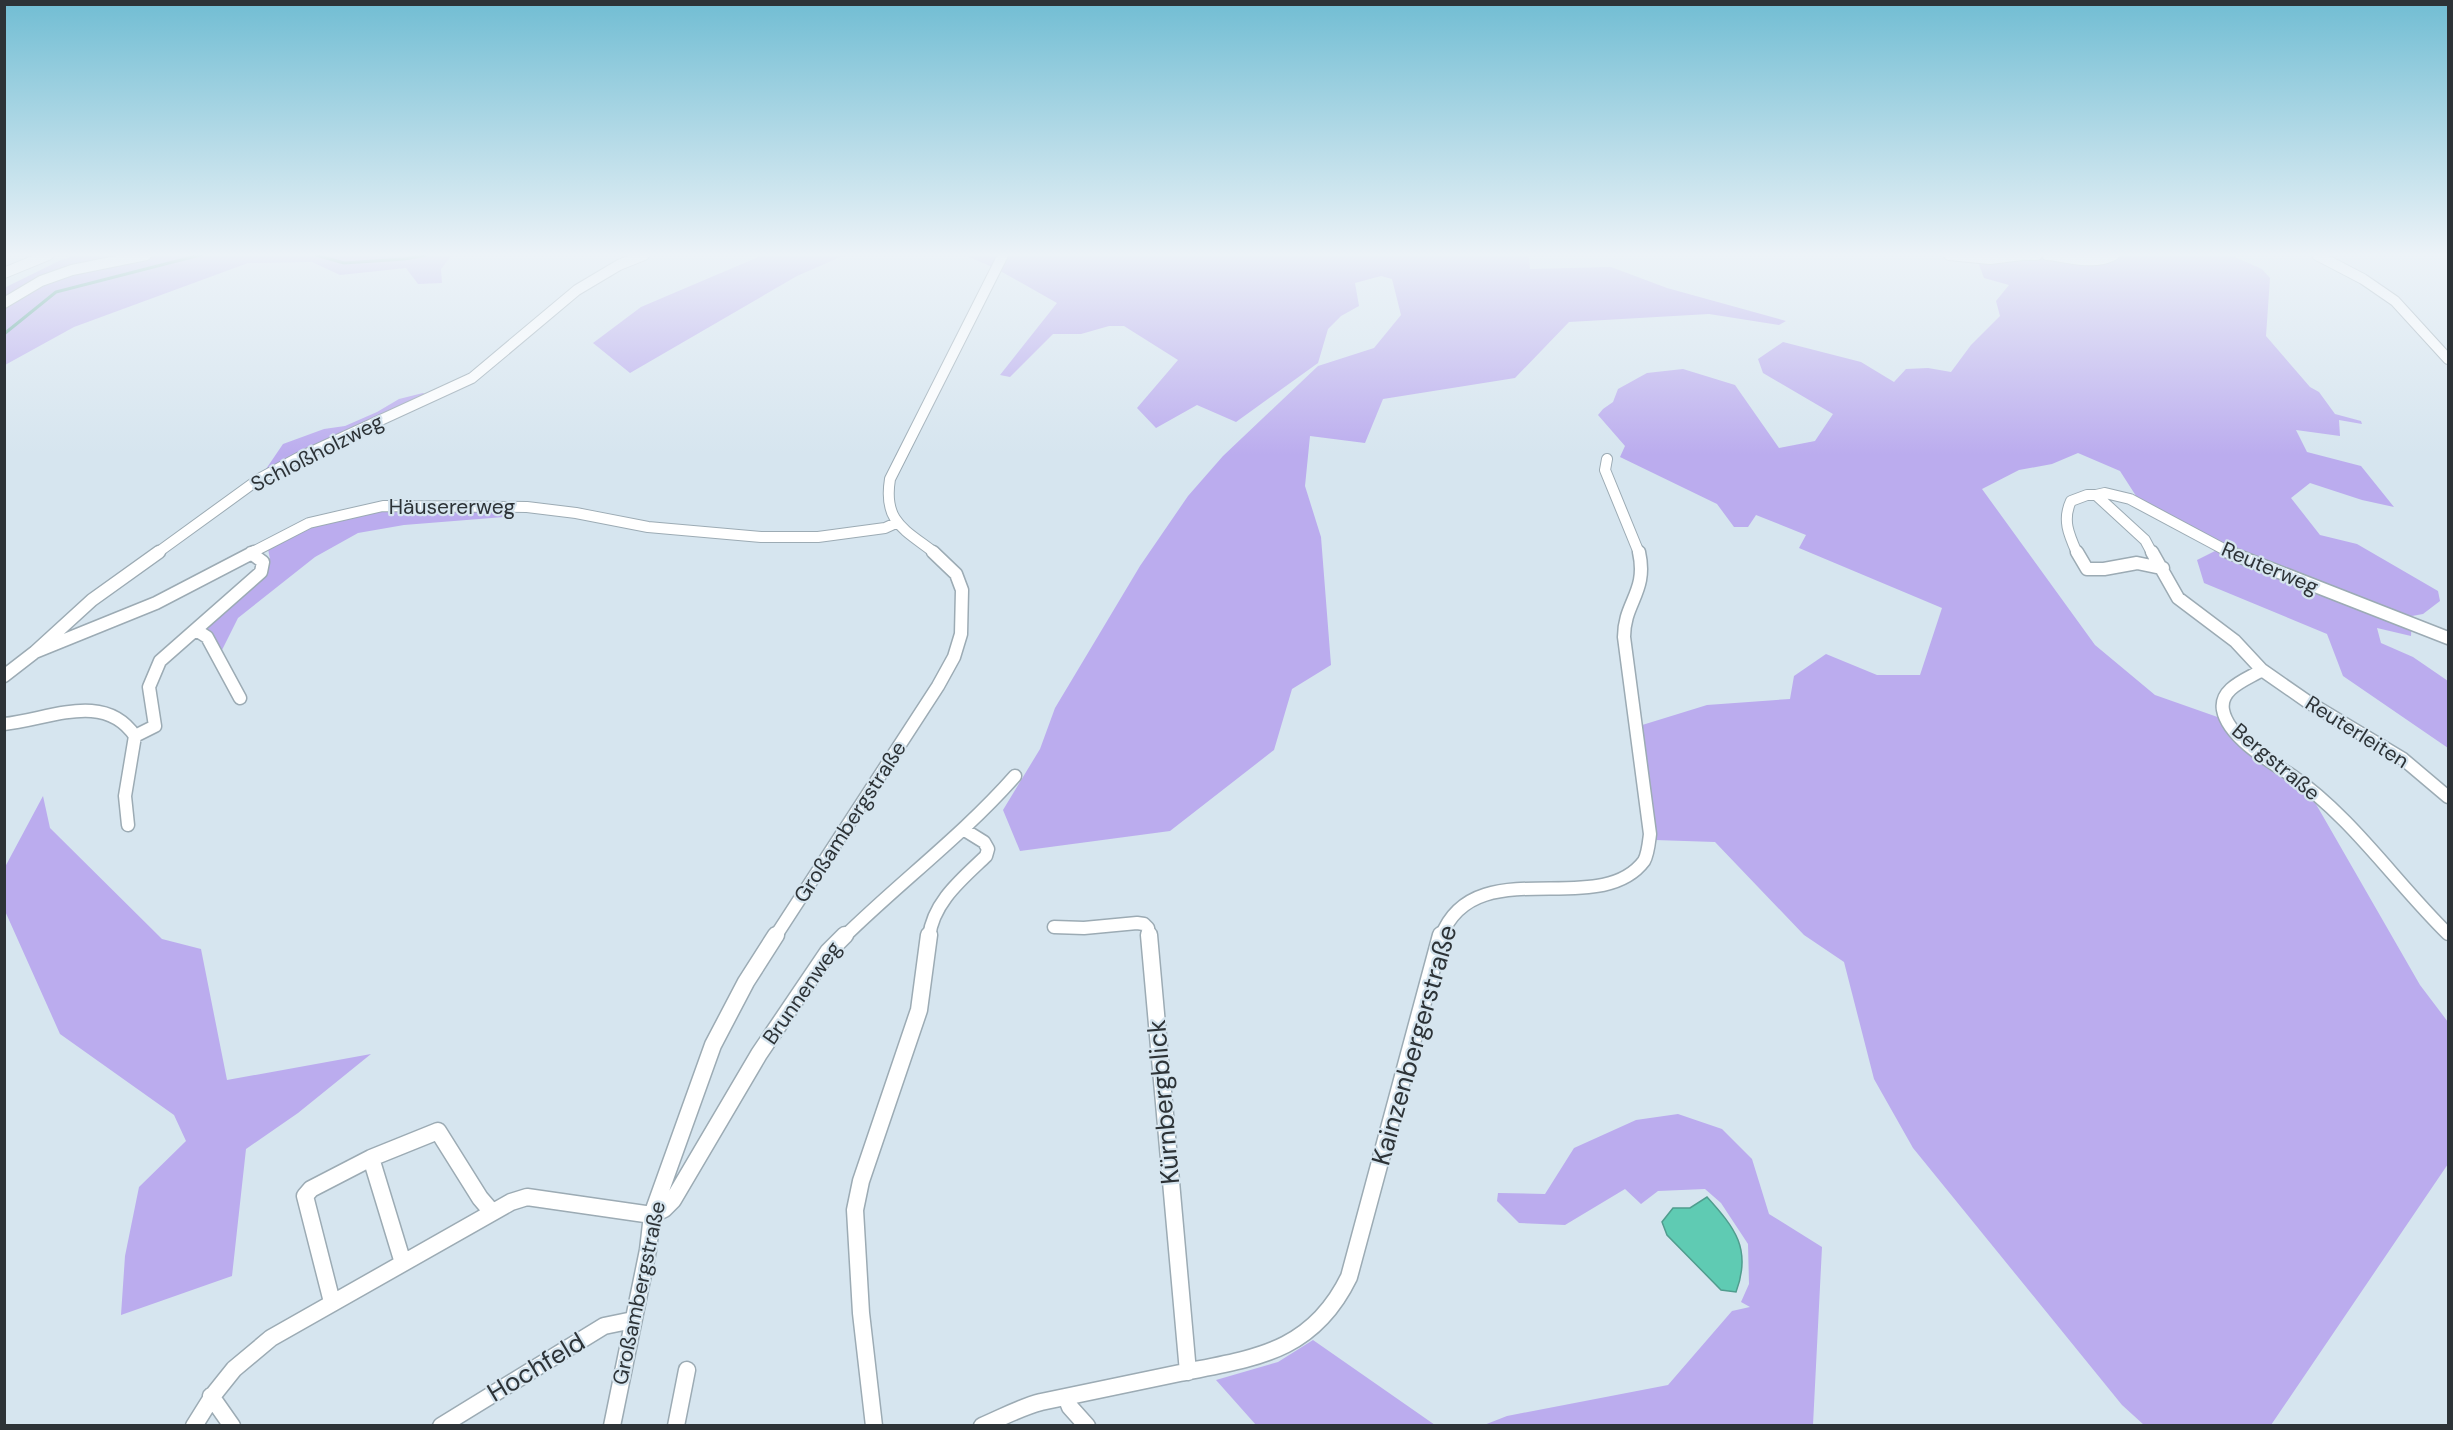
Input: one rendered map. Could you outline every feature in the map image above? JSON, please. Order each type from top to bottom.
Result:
[{"type":"street","name":"Schloßholzweg","points":[[4,676],[35,652],[92,600],[259,479],[298,458],[472,378],[538,322]]},
{"type":"street","points":[[896,523],[887,500],[890,479],[969,322]]},
{"type":"street","points":[[2413,322],[2428,341],[2448,359]]},
{"type":"street","name":"Kainzenbergerstraße","points":[[982,1425],[1038,1403],[1263,1356],[1288,1345],[1310,1331],[1328,1313],[1342,1294],[1357,1253],[1434,958],[1446,922],[1455,911],[1474,897],[1497,890],[1587,886],[1615,881],[1634,871],[1647,858],[1651,845],[1650,834],[1624,629],[1639,590],[1642,567],[1639,550],[1605,470],[1607,459]]},
{"type":"street","name":"Reuterweg","points":[[2096,495],[2102,491],[2127,498],[2200,538],[2254,564],[2448,638]]},
{"type":"street","points":[[2163,568],[2137,563],[2095,570],[2087,569],[2082,564],[2067,530],[2066,512],[2071,501],[2087,495],[2096,495],[2139,532],[2163,568],[2178,597],[2235,641],[2262,670]]},
{"type":"street","name":"Häusererweg","points":[[35,652],[156,603],[309,523],[363,509],[526,507],[576,513],[648,527],[761,537],[818,537],[885,528],[896,523]]},
{"type":"street","name":"Großambergstraße","points":[[612,1425],[652,1215],[713,1045],[746,982],[938,686],[954,657],[961,634],[963,608],[961,584],[947,563],[896,523]]},
{"type":"street","points":[[135,736],[155,726],[148,691],[153,672],[160,661],[261,572],[263,562],[251,553]]},
{"type":"street","points":[[196,630],[207,637],[240,698]]},
{"type":"street","name":"Reuterleiten","points":[[2262,670],[2330,716],[2403,759],[2448,797]]},
{"type":"street","name":"Bergstraße","points":[[2262,670],[2231,689],[2224,696],[2222,703],[2226,720],[2244,740],[2305,785],[2347,824],[2448,934]]},
{"type":"street","points":[[4,724],[28,723],[97,710],[116,717],[132,730],[135,736],[125,796],[128,825]]},
{"type":"street","name":"Brunnenweg","points":[[652,1215],[664,1209],[672,1200],[759,1054],[828,952],[856,922],[963,829],[998,796],[1015,776]]},
{"type":"street","points":[[874,1425],[861,1313],[855,1210],[864,1171],[919,1010],[930,928],[943,901],[952,889],[987,856],[988,849],[984,842],[963,829]]},
{"type":"street","name":"Kürnbergblick","points":[[1054,927],[1084,928],[1137,922],[1148,928],[1188,1372]]},
{"type":"street","points":[[332,1302],[304,1196],[311,1189],[371,1158],[438,1131],[480,1198],[492,1212]]},
{"type":"street","points":[[371,1158],[404,1263]]},
{"type":"street","points":[[194,1425],[211,1396],[238,1362],[256,1347],[511,1202],[527,1197],[652,1215]]},
{"type":"street","name":"Hochfeld","points":[[443,1425],[604,1326],[633,1320]]},
{"type":"street","points":[[676,1425],[687,1370]]},
{"type":"street","points":[[211,1396],[232,1425]]},
{"type":"street","points":[[1066,1397],[1070,1407],[1087,1425]]},
{"type":"shaded area","points":[[4,322],[88,322],[74,327],[5,365]]},
{"type":"shaded area","points":[[621,322],[718,322],[630,373],[593,343]]},
{"type":"shaded area","points":[[1042,322],[1335,322],[1328,329],[1318,363],[1236,422],[1197,405],[1156,428],[1137,408],[1178,360],[1124,326],[1109,326],[1081,334],[1053,334],[1010,377],[1000,375]]},
{"type":"shaded area","points":[[1395,322],[1574,322],[1569,322],[1515,378],[1383,399],[1365,443],[1310,436],[1305,486],[1321,537],[1331,665],[1292,689],[1274,750],[1170,831],[1020,851],[1003,810],[1040,749],[1055,708],[1140,566],[1188,496],[1223,456],[1318,366],[1374,348]]},
{"type":"shaded area","points":[[1758,322],[1785,322],[1779,325]]},
{"type":"shaded area","points":[[1994,322],[2267,322],[2266,336],[2310,387],[2319,392],[2335,414],[2361,421],[2362,424],[2339,420],[2340,436],[2296,430],[2307,452],[2361,466],[2394,507],[2362,500],[2310,483],[2291,498],[2320,535],[2357,544],[2438,591],[2440,601],[2423,614],[2412,616],[2411,636],[2377,628],[2381,643],[2413,657],[2448,681],[2448,748],[2343,676],[2327,634],[2204,583],[2197,560],[2217,550],[2138,499],[2120,471],[2078,453],[2052,464],[2019,470],[1982,489],[2095,645],[2155,695],[2226,720],[2305,785],[2420,985],[2448,1022],[2448,1164],[2271,1425],[2144,1425],[2122,1405],[1913,1148],[1874,1079],[1844,962],[1804,935],[1715,842],[1655,840],[1639,726],[1707,705],[1790,699],[1794,676],[1826,654],[1877,675],[1920,675],[1942,608],[1799,548],[1806,535],[1756,515],[1748,527],[1734,527],[1717,504],[1620,457],[1625,446],[1598,415],[1613,402],[1618,389],[1647,373],[1683,369],[1735,385],[1779,448],[1815,441],[1833,414],[1763,373],[1758,359],[1783,342],[1861,362],[1894,382],[1906,369],[1928,368],[1951,372],[1971,345]]},
{"type":"shaded area","points":[[423,393],[429,397],[267,473],[266,469],[283,444],[324,429],[345,426],[399,399]]},
{"type":"shaded area","points":[[511,509],[504,517],[404,525],[358,533],[315,557],[238,618],[222,650],[204,628],[266,572],[270,559],[268,549],[310,525],[362,511]]},
{"type":"shaded area","points":[[43,796],[50,828],[162,939],[201,949],[227,1080],[371,1054],[298,1113],[246,1149],[232,1276],[121,1315],[125,1256],[139,1187],[186,1141],[174,1115],[60,1034],[5,911],[5,867]]},
{"type":"shaded area","points":[[1678,1114],[1722,1129],[1752,1159],[1769,1214],[1822,1247],[1813,1425],[1484,1425],[1507,1416],[1668,1385],[1732,1311],[1750,1307],[1741,1302],[1749,1284],[1748,1244],[1721,1203],[1705,1189],[1658,1191],[1641,1204],[1625,1189],[1565,1225],[1519,1223],[1497,1201],[1498,1193],[1545,1194],[1574,1148],[1636,1120]]},
{"type":"shaded area","points":[[1707,1197],[1726,1219],[1738,1240],[1742,1263],[1736,1292],[1721,1290],[1667,1235],[1662,1222],[1673,1208],[1690,1208]]},
{"type":"shaded area","points":[[1313,1340],[1435,1425],[1256,1425],[1216,1380],[1278,1362]]},
{"type":"waterway","points":[[4,334],[19,322]]}]
